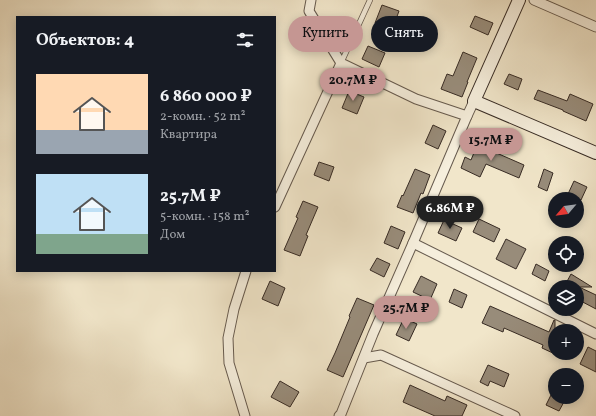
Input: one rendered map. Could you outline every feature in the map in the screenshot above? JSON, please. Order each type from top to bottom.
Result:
[{"type":"street","points":[[311,0],[309,11],[341,63],[416,99],[467,116]]},
{"type":"street","points":[[339,416],[467,116],[519,0]]},
{"type":"street","points":[[534,0],[596,27]]},
{"type":"street","points":[[276,205],[341,63]]},
{"type":"street","points":[[474,102],[596,153]]},
{"type":"street","points":[[413,243],[596,334]]},
{"type":"street","points":[[245,416],[228,363],[228,338],[234,309],[246,272]]},
{"type":"street","points":[[373,334],[376,346],[381,355]]},
{"type":"street","points":[[364,358],[381,355],[515,416]]},
{"type":"lane","points":[[341,63],[370,0]]},
{"type":"building","points":[[382,5],[399,11],[397,16],[378,16]]},
{"type":"building","points":[[475,16],[493,23],[488,35],[470,27]]},
{"type":"building","points":[[368,46],[371,47],[371,52],[385,53],[379,67],[362,59]]},
{"type":"building","points":[[463,52],[477,58],[462,97],[441,89],[447,74],[453,76]]},
{"type":"building","points":[[509,74],[522,79],[518,90],[504,84]]},
{"type":"building","points":[[538,90],[567,101],[570,94],[593,104],[586,121],[534,99]]},
{"type":"building","points":[[349,91],[364,97],[357,114],[342,108]]},
{"type":"building","points":[[433,125],[446,131],[438,149],[425,143]]},
{"type":"building","points":[[478,143],[524,165],[519,178],[486,164],[480,177],[461,168],[465,157],[471,160]]},
{"type":"building","points":[[319,162],[334,167],[329,181],[314,175]]},
{"type":"building","points":[[415,169],[430,175],[423,194],[421,193],[413,213],[397,207]]},
{"type":"building","points":[[544,169],[553,173],[547,191],[538,187]]},
{"type":"building","points":[[574,181],[587,187],[584,194],[584,192],[569,192]]},
{"type":"building","points":[[303,201],[318,207],[306,235],[308,236],[300,256],[284,250],[298,218],[296,217]]},
{"type":"building","points":[[479,219],[500,229],[494,242],[473,232]]},
{"type":"building","points":[[444,220],[462,228],[456,241],[438,233]]},
{"type":"building","points":[[391,226],[405,232],[398,249],[384,243]]},
{"type":"building","points":[[506,239],[526,249],[516,269],[496,259]]},
{"type":"building","points":[[377,258],[390,264],[384,277],[370,270]]},
{"type":"building","points":[[536,264],[549,272],[545,281],[532,274]]},
{"type":"building","points":[[571,274],[581,280],[568,280]]},
{"type":"building","points":[[421,276],[437,284],[430,300],[413,292]]},
{"type":"building","points":[[270,281],[285,288],[278,306],[262,299]]},
{"type":"building","points":[[584,282],[592,287],[584,287]]},
{"type":"building","points":[[454,289],[467,295],[462,308],[449,302]]},
{"type":"building","points":[[584,289],[596,295],[596,309],[584,303]]},
{"type":"building","points":[[357,298],[374,305],[343,377],[327,370]]},
{"type":"building","points":[[490,306],[548,332],[548,351],[542,348],[543,345],[504,328],[503,332],[482,323]]},
{"type":"building","points":[[404,318],[417,324],[409,341],[396,335]]},
{"type":"building","points":[[588,347],[596,351],[596,372],[580,364],[582,360],[584,360],[584,356]]},
{"type":"building","points":[[488,365],[509,374],[504,387],[490,381],[488,386],[480,382]]},
{"type":"building","points":[[280,381],[299,392],[290,407],[271,397]]},
{"type":"building","points":[[410,385],[445,401],[447,396],[467,405],[462,416],[435,416],[403,402]]},
{"type":"building","points":[[548,401],[548,404],[563,404],[559,411],[546,405]]}]
